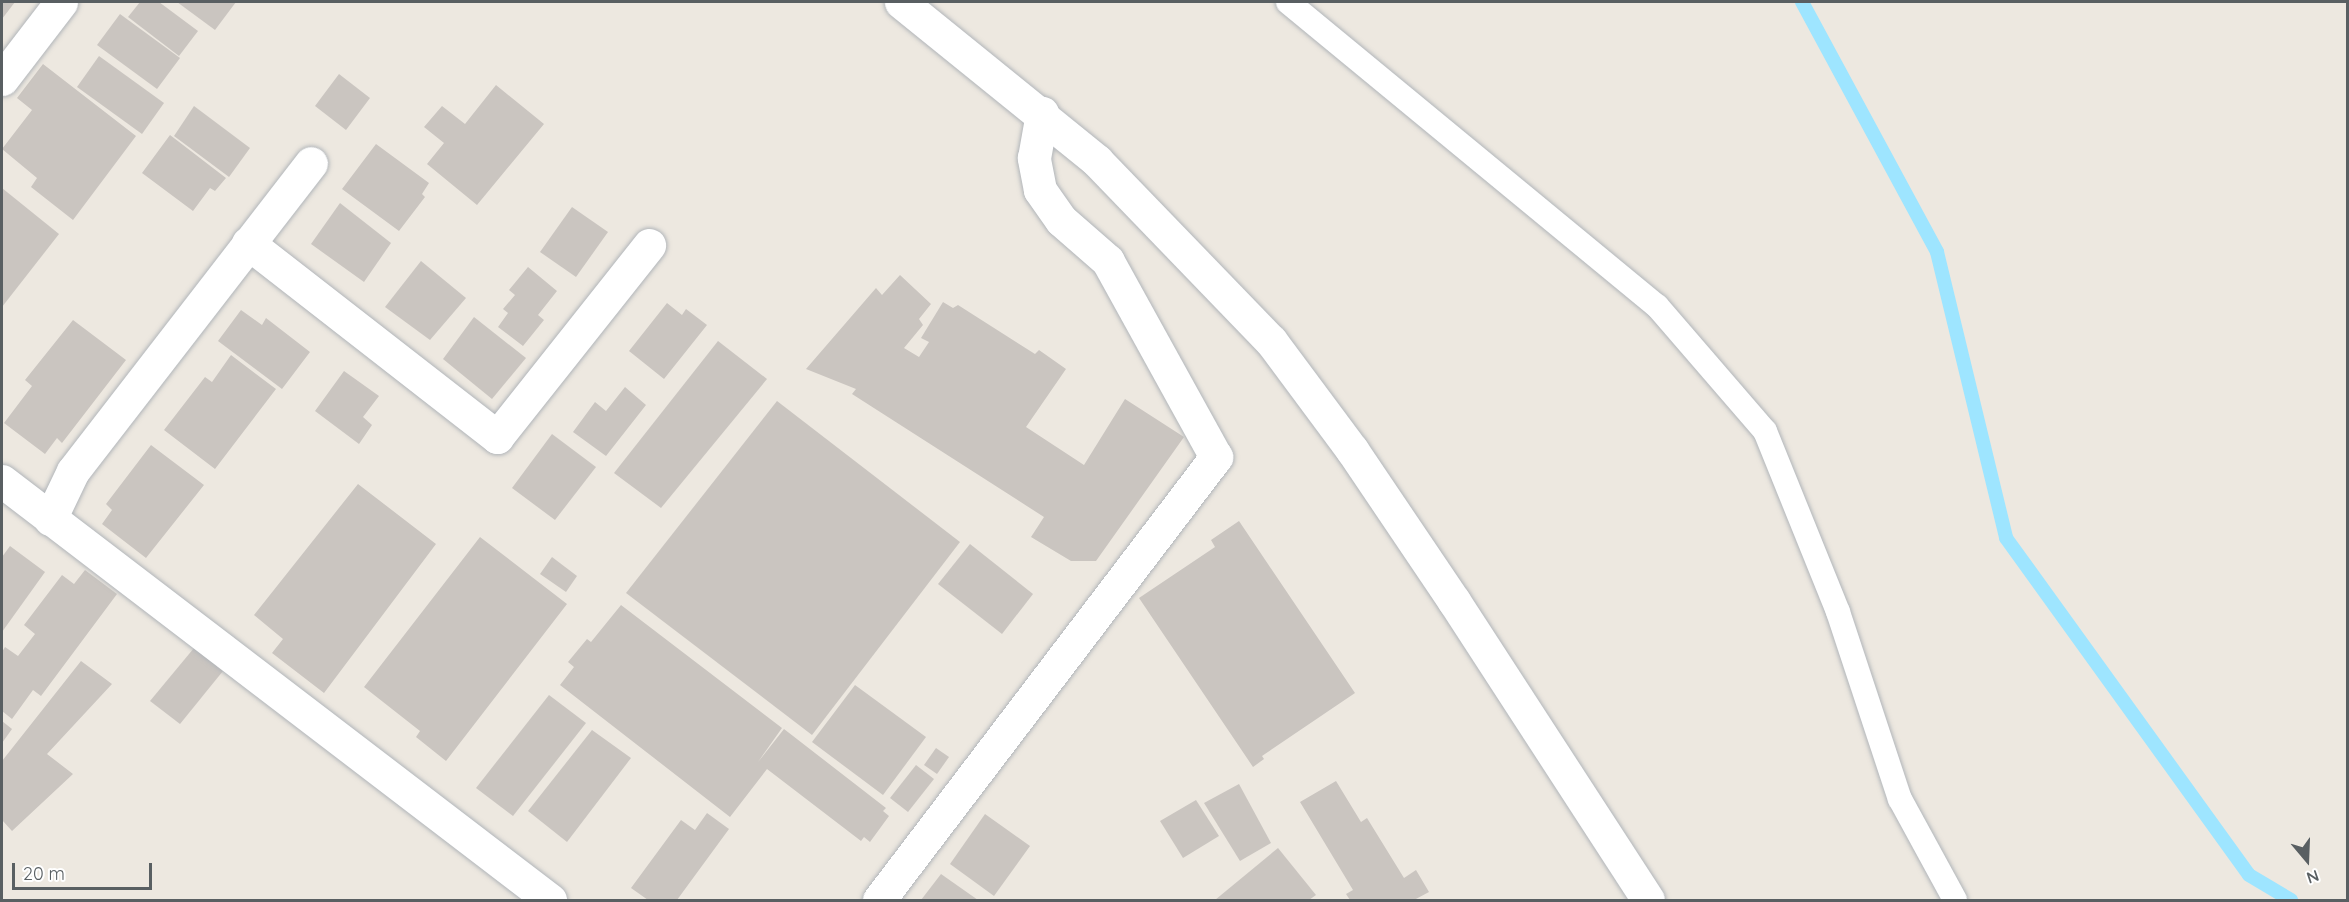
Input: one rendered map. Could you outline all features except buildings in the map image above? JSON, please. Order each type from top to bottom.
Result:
[{"type":"street","points":[[2,80],[60,2]]},
{"type":"street","points":[[901,2],[1042,113],[1097,161],[1271,341],[1352,450],[1454,601],[1648,900]]},
{"type":"street","points":[[879,900],[1216,457],[1108,261],[1061,220],[1040,190],[1034,159],[1042,113]]},
{"type":"street","points":[[50,519],[73,471],[311,163]]},
{"type":"street","points":[[248,243],[497,437],[649,244]]},
{"type":"street","points":[[2,481],[550,900]]},
{"type":"lane","points":[[1288,2],[1657,306],[1765,431],[1838,612],[1900,799],[1954,900]]},
{"type":"waterway","points":[[1802,2],[1937,252],[2006,538],[2249,875],[2291,900]]}]
